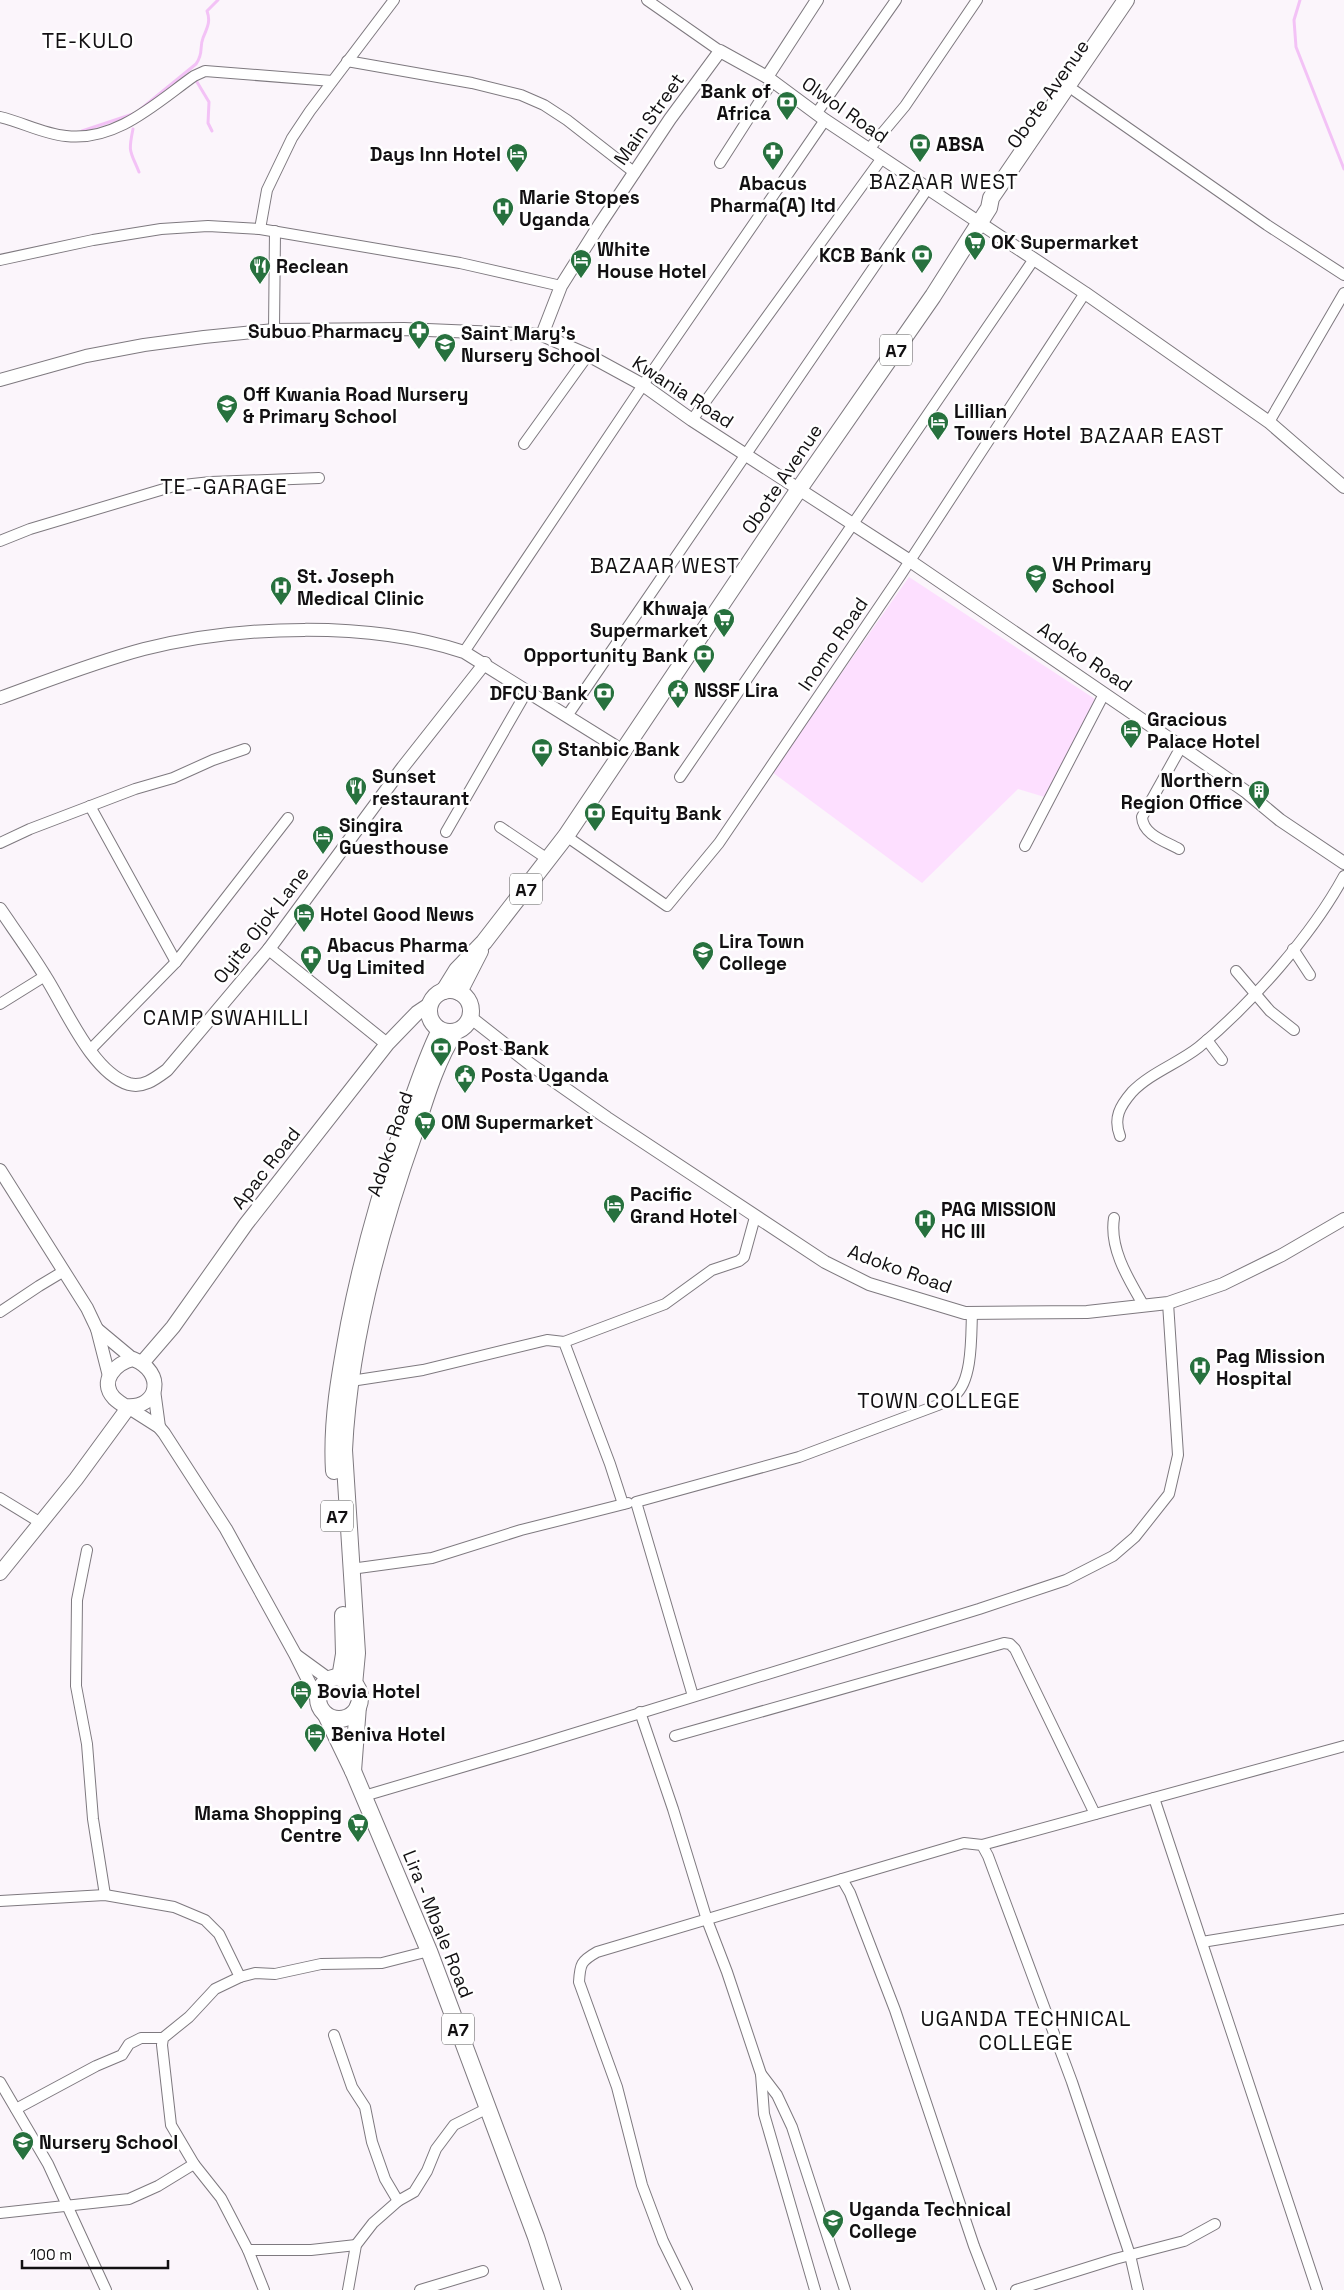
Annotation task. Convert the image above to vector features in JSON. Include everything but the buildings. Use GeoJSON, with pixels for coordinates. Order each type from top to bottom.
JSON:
{"type":"FeatureCollection","features":[{"type":"Feature","properties":{"kind":"main road","name":"Obote Avenue"},"geometry":{"type":"LineString","coordinates":[[452,991],[484,942],[566,836],[799,489],[896,350],[989,208],[991,198],[1126,0]]}},
{"type":"Feature","properties":{"kind":"main road","name":"Obote Avenue"},"geometry":{"type":"LineString","coordinates":[[989,208],[998,204],[1137,0]]}},
{"type":"Feature","properties":{"kind":"main road","name":"A7"},"geometry":{"type":"LineString","coordinates":[[429,1005],[437,994],[452,991]]}},
{"type":"Feature","properties":{"kind":"main road"},"geometry":{"type":"LineString","coordinates":[[452,991],[469,1002],[470,1017]]}},
{"type":"Feature","properties":{"kind":"main road"},"geometry":{"type":"LineString","coordinates":[[429,1005],[430,1020],[447,1031]]}},
{"type":"Feature","properties":{"kind":"main road","name":"Apac Road"},"geometry":{"type":"LineString","coordinates":[[137,1361],[173,1327],[246,1224],[387,1044],[417,1013],[429,1005]]}},
{"type":"Feature","properties":{"kind":"main road","name":"A7"},"geometry":{"type":"LineString","coordinates":[[447,1031],[462,1029],[470,1017]]}},
{"type":"Feature","properties":{"kind":"main road","name":"Adoko Road"},"geometry":{"type":"LineString","coordinates":[[345,1379],[366,1271],[438,1064],[447,1031]]}},
{"type":"Feature","properties":{"kind":"main road"},"geometry":{"type":"LineString","coordinates":[[0,1573],[41,1523],[127,1407],[145,1402],[154,1390],[153,1374],[137,1361],[119,1364],[110,1376],[110,1392],[114,1398],[127,1407]]}},
{"type":"Feature","properties":{"kind":"main road","name":"A7"},"geometry":{"type":"LineString","coordinates":[[341,1681],[350,1654],[351,1569],[344,1450],[346,1416],[345,1379]]}},
{"type":"Feature","properties":{"kind":"main road","name":"A7"},"geometry":{"type":"LineString","coordinates":[[345,1379],[333,1449],[344,1625],[350,1654]]}},
{"type":"Feature","properties":{"kind":"main road","name":"A7"},"geometry":{"type":"LineString","coordinates":[[341,1681],[321,1688],[318,1700],[319,1706],[326,1715],[353,1771]]}},
{"type":"Feature","properties":{"kind":"main road","name":"A7"},"geometry":{"type":"LineString","coordinates":[[341,1681],[359,1695],[353,1771]]}},
{"type":"Feature","properties":{"kind":"main road"},"geometry":{"type":"LineString","coordinates":[[326,1715],[338,1719],[344,1718],[350,1716],[358,1706]]}},
{"type":"Feature","properties":{"kind":"main road","name":"Lira - Mbale Road"},"geometry":{"type":"LineString","coordinates":[[353,1771],[429,1952],[536,2237],[554,2290]]}},
{"type":"Feature","properties":{"kind":"street"},"geometry":{"type":"LineString","coordinates":[[260,229],[268,190],[279,161],[305,118],[394,0]]}},
{"type":"Feature","properties":{"kind":"street"},"geometry":{"type":"LineString","coordinates":[[647,0],[720,51],[769,80]]}},
{"type":"Feature","properties":{"kind":"street"},"geometry":{"type":"LineString","coordinates":[[720,163],[817,0]]}},
{"type":"Feature","properties":{"kind":"street"},"geometry":{"type":"LineString","coordinates":[[464,652],[821,117],[896,0]]}},
{"type":"Feature","properties":{"kind":"street"},"geometry":{"type":"LineString","coordinates":[[869,149],[905,106],[976,0]]}},
{"type":"Feature","properties":{"kind":"street","name":"Main Street"},"geometry":{"type":"LineString","coordinates":[[542,335],[561,286],[670,119],[720,51]]}},
{"type":"Feature","properties":{"kind":"street"},"geometry":{"type":"LineString","coordinates":[[347,62],[472,84],[521,95],[544,105],[567,120],[635,173]]}},
{"type":"Feature","properties":{"kind":"street"},"geometry":{"type":"LineString","coordinates":[[0,117],[48,133],[81,137],[112,130],[130,122],[194,76],[206,71],[332,81]]}},
{"type":"Feature","properties":{"kind":"street","name":"Olwol Road"},"geometry":{"type":"LineString","coordinates":[[769,80],[979,224]]}},
{"type":"Feature","properties":{"kind":"street"},"geometry":{"type":"LineString","coordinates":[[1075,91],[1266,225],[1344,275]]}},
{"type":"Feature","properties":{"kind":"street"},"geometry":{"type":"LineString","coordinates":[[692,420],[882,158]]}},
{"type":"Feature","properties":{"kind":"street"},"geometry":{"type":"LineString","coordinates":[[566,716],[928,188]]}},
{"type":"Feature","properties":{"kind":"street"},"geometry":{"type":"LineString","coordinates":[[979,224],[1085,293],[1269,422],[1344,487]]}},
{"type":"Feature","properties":{"kind":"street"},"geometry":{"type":"LineString","coordinates":[[0,260],[93,240],[161,229],[208,226],[275,231],[485,267],[561,286]]}},
{"type":"Feature","properties":{"kind":"street"},"geometry":{"type":"LineString","coordinates":[[274,330],[275,231]]}},
{"type":"Feature","properties":{"kind":"street"},"geometry":{"type":"LineString","coordinates":[[680,777],[1034,259]]}},
{"type":"Feature","properties":{"kind":"street","name":"Inomo Road"},"geometry":{"type":"LineString","coordinates":[[566,836],[667,906],[719,843],[910,561],[1085,293]]}},
{"type":"Feature","properties":{"kind":"street"},"geometry":{"type":"LineString","coordinates":[[1269,422],[1344,293]]}},
{"type":"Feature","properties":{"kind":"street"},"geometry":{"type":"LineString","coordinates":[[0,380],[86,356],[144,345],[274,330],[404,330],[542,335]]}},
{"type":"Feature","properties":{"kind":"street","name":"Kwania Road"},"geometry":{"type":"LineString","coordinates":[[542,335],[588,355],[642,385],[692,420],[799,489]]}},
{"type":"Feature","properties":{"kind":"street"},"geometry":{"type":"LineString","coordinates":[[524,444],[588,355]]}},
{"type":"Feature","properties":{"kind":"street"},"geometry":{"type":"LineString","coordinates":[[0,541],[30,529],[174,486],[211,482],[319,478]]}},
{"type":"Feature","properties":{"kind":"street","name":"Adoko Road"},"geometry":{"type":"LineString","coordinates":[[799,489],[910,561],[1104,694],[1245,791],[1280,820],[1344,863]]}},
{"type":"Feature","properties":{"kind":"street"},"geometry":{"type":"LineString","coordinates":[[0,698],[142,650],[211,636],[259,632],[316,631],[391,636],[435,643],[464,652],[485,663],[623,751]]}},
{"type":"Feature","properties":{"kind":"street","name":"Oyite Ojok Lane"},"geometry":{"type":"LineString","coordinates":[[0,909],[45,976],[90,1050],[109,1073],[130,1084],[148,1083],[167,1070],[269,949],[403,766],[485,663]]}},
{"type":"Feature","properties":{"kind":"street"},"geometry":{"type":"LineString","coordinates":[[446,832],[528,692]]}},
{"type":"Feature","properties":{"kind":"street"},"geometry":{"type":"LineString","coordinates":[[1025,846],[1104,694]]}},
{"type":"Feature","properties":{"kind":"street"},"geometry":{"type":"LineString","coordinates":[[1180,849],[1146,830],[1142,825],[1142,817],[1181,747]]}},
{"type":"Feature","properties":{"kind":"street"},"geometry":{"type":"LineString","coordinates":[[0,843],[30,829],[135,788],[173,778],[213,760],[245,749]]}},
{"type":"Feature","properties":{"kind":"street"},"geometry":{"type":"LineString","coordinates":[[90,806],[176,962]]}},
{"type":"Feature","properties":{"kind":"street"},"geometry":{"type":"LineString","coordinates":[[90,1050],[176,962],[288,818]]}},
{"type":"Feature","properties":{"kind":"street"},"geometry":{"type":"LineString","coordinates":[[500,827],[549,860]]}},
{"type":"Feature","properties":{"kind":"street"},"geometry":{"type":"LineString","coordinates":[[1120,1136],[1116,1122],[1117,1113],[1134,1090],[1208,1040],[1254,994],[1293,950],[1344,876]]}},
{"type":"Feature","properties":{"kind":"street"},"geometry":{"type":"LineString","coordinates":[[269,949],[387,1044]]}},
{"type":"Feature","properties":{"kind":"street"},"geometry":{"type":"LineString","coordinates":[[1293,950],[1310,976]]}},
{"type":"Feature","properties":{"kind":"street"},"geometry":{"type":"LineString","coordinates":[[1236,971],[1270,1011],[1294,1030]]}},
{"type":"Feature","properties":{"kind":"street"},"geometry":{"type":"LineString","coordinates":[[0,1004],[45,976]]}},
{"type":"Feature","properties":{"kind":"street","name":"Adoko Road"},"geometry":{"type":"LineString","coordinates":[[470,1017],[530,1064],[607,1118],[825,1262],[869,1284],[934,1305],[972,1313],[1087,1312],[1168,1303],[1223,1284],[1282,1255],[1344,1219]]}},
{"type":"Feature","properties":{"kind":"street"},"geometry":{"type":"LineString","coordinates":[[1208,1040],[1222,1060]]}},
{"type":"Feature","properties":{"kind":"street"},"geometry":{"type":"LineString","coordinates":[[0,1170],[98,1329],[110,1376]]}},
{"type":"Feature","properties":{"kind":"street"},"geometry":{"type":"LineString","coordinates":[[345,1379],[423,1370],[547,1340],[564,1342],[666,1304],[712,1270],[744,1257],[748,1248],[749,1233],[755,1217]]}},
{"type":"Feature","properties":{"kind":"street"},"geometry":{"type":"LineString","coordinates":[[1114,1218],[1113,1239],[1132,1285],[1144,1306]]}},
{"type":"Feature","properties":{"kind":"street"},"geometry":{"type":"LineString","coordinates":[[0,1312],[64,1271]]}},
{"type":"Feature","properties":{"kind":"street"},"geometry":{"type":"LineString","coordinates":[[364,1796],[1031,1592],[1066,1580],[1113,1556],[1135,1537],[1169,1494],[1178,1455],[1168,1303]]}},
{"type":"Feature","properties":{"kind":"street"},"geometry":{"type":"LineString","coordinates":[[351,1569],[432,1558],[521,1530],[636,1502],[799,1457],[938,1405],[957,1394],[965,1379],[970,1352],[972,1313]]}},
{"type":"Feature","properties":{"kind":"street"},"geometry":{"type":"LineString","coordinates":[[98,1329],[137,1361]]}},
{"type":"Feature","properties":{"kind":"street"},"geometry":{"type":"LineString","coordinates":[[564,1342],[623,1504]]}},
{"type":"Feature","properties":{"kind":"street"},"geometry":{"type":"LineString","coordinates":[[154,1390],[159,1427]]}},
{"type":"Feature","properties":{"kind":"street"},"geometry":{"type":"LineString","coordinates":[[127,1407],[159,1427],[226,1529],[295,1654],[318,1700]]}},
{"type":"Feature","properties":{"kind":"street"},"geometry":{"type":"LineString","coordinates":[[0,1498],[41,1523]]}},
{"type":"Feature","properties":{"kind":"street"},"geometry":{"type":"LineString","coordinates":[[636,1502],[694,1696]]}},
{"type":"Feature","properties":{"kind":"street"},"geometry":{"type":"LineString","coordinates":[[87,1550],[77,1600],[76,1686],[83,1719],[92,1819],[105,1895]]}},
{"type":"Feature","properties":{"kind":"street"},"geometry":{"type":"LineString","coordinates":[[675,1736],[1004,1643],[1010,1644],[1015,1648],[1095,1814]]}},
{"type":"Feature","properties":{"kind":"street"},"geometry":{"type":"LineString","coordinates":[[295,1654],[341,1681]]}},
{"type":"Feature","properties":{"kind":"street"},"geometry":{"type":"LineString","coordinates":[[640,1712],[761,2074],[764,2114],[815,2290]]}},
{"type":"Feature","properties":{"kind":"street"},"geometry":{"type":"LineString","coordinates":[[687,2290],[676,2271],[663,2241],[642,2184],[617,2087],[579,1982],[580,1966],[586,1958],[597,1952],[964,1843],[982,1845],[1344,1746]]}},
{"type":"Feature","properties":{"kind":"street"},"geometry":{"type":"LineString","coordinates":[[1154,1798],[1317,2290]]}},
{"type":"Feature","properties":{"kind":"street"},"geometry":{"type":"LineString","coordinates":[[982,1845],[988,1856],[1044,2002],[1130,2255],[1138,2290]]}},
{"type":"Feature","properties":{"kind":"street"},"geometry":{"type":"LineString","coordinates":[[842,1880],[850,1893],[895,2010],[974,2246],[992,2290]]}},
{"type":"Feature","properties":{"kind":"street"},"geometry":{"type":"LineString","coordinates":[[0,1901],[105,1895],[174,1907],[205,1920],[220,1934],[240,1976]]}},
{"type":"Feature","properties":{"kind":"street"},"geometry":{"type":"LineString","coordinates":[[1202,1942],[1344,1919]]}},
{"type":"Feature","properties":{"kind":"street"},"geometry":{"type":"LineString","coordinates":[[16,2110],[96,2066],[122,2055],[129,2044],[141,2038],[163,2038],[189,2017],[215,1989],[240,1976],[255,1973],[275,1974],[322,1964],[382,1963],[429,1952]]}},
{"type":"Feature","properties":{"kind":"street"},"geometry":{"type":"LineString","coordinates":[[334,2035],[352,2087],[365,2107],[372,2142],[386,2179],[398,2201]]}},
{"type":"Feature","properties":{"kind":"street"},"geometry":{"type":"LineString","coordinates":[[163,2038],[162,2045],[169,2117],[174,2133],[194,2164],[221,2198],[248,2250],[264,2290]]}},
{"type":"Feature","properties":{"kind":"street"},"geometry":{"type":"LineString","coordinates":[[761,2074],[777,2095],[792,2127],[845,2290]]}},
{"type":"Feature","properties":{"kind":"street"},"geometry":{"type":"LineString","coordinates":[[0,2082],[48,2164],[106,2290]]}},
{"type":"Feature","properties":{"kind":"street"},"geometry":{"type":"LineString","coordinates":[[348,2290],[356,2245],[373,2222],[398,2201],[414,2192],[427,2171],[436,2149],[454,2125],[488,2108]]}},
{"type":"Feature","properties":{"kind":"street"},"geometry":{"type":"LineString","coordinates":[[0,2213],[129,2199],[158,2186],[194,2164]]}},
{"type":"Feature","properties":{"kind":"street"},"geometry":{"type":"LineString","coordinates":[[1016,2290],[1130,2255],[1184,2241],[1215,2224]]}},
{"type":"Feature","properties":{"kind":"street"},"geometry":{"type":"LineString","coordinates":[[248,2250],[311,2250],[356,2245]]}},
{"type":"Feature","properties":{"kind":"street"},"geometry":{"type":"LineString","coordinates":[[420,2290],[483,2271]]}},
{"type":"Feature","properties":{"kind":"shaded area"},"geometry":{"type":"Polygon","coordinates":[[[909,577],[1098,701],[1048,798],[1018,789],[922,883],[772,772],[909,577]]]}},
{"type":"Feature","properties":{"kind":"waterway"},"geometry":{"type":"LineString","coordinates":[[82,131],[136,113],[196,64],[200,57],[202,42],[208,25],[207,11],[218,0]]}},
{"type":"Feature","properties":{"kind":"waterway"},"geometry":{"type":"LineString","coordinates":[[1300,0],[1294,20],[1296,47],[1344,169]]}},
{"type":"Feature","properties":{"kind":"waterway"},"geometry":{"type":"LineString","coordinates":[[197,82],[209,102],[208,123],[212,131]]}},
{"type":"Feature","properties":{"kind":"waterway"},"geometry":{"type":"LineString","coordinates":[[133,129],[131,151],[139,172]]}},
{"type":"Feature","properties":{"kind":"place","name":"Bank of Africa"},"geometry":{"type":"Point","coordinates":[787,121]}},
{"type":"Feature","properties":{"kind":"place","name":"ABSA"},"geometry":{"type":"Point","coordinates":[920,163]}},
{"type":"Feature","properties":{"kind":"place","name":"Abacus Pharma(A) ltd"},"geometry":{"type":"Point","coordinates":[773,171]}},
{"type":"Feature","properties":{"kind":"place","name":"Days Inn Hotel"},"geometry":{"type":"Point","coordinates":[517,173]}},
{"type":"Feature","properties":{"kind":"place","name":"Marie Stopes Uganda"},"geometry":{"type":"Point","coordinates":[503,227]}},
{"type":"Feature","properties":{"kind":"place","name":"OK Supermarket"},"geometry":{"type":"Point","coordinates":[975,261]}},
{"type":"Feature","properties":{"kind":"place","name":"KCB Bank"},"geometry":{"type":"Point","coordinates":[922,274]}},
{"type":"Feature","properties":{"kind":"place","name":"White House Hotel"},"geometry":{"type":"Point","coordinates":[581,279]}},
{"type":"Feature","properties":{"kind":"place","name":"Reclean"},"geometry":{"type":"Point","coordinates":[260,285]}},
{"type":"Feature","properties":{"kind":"place","name":"Subuo Pharmacy"},"geometry":{"type":"Point","coordinates":[419,350]}},
{"type":"Feature","properties":{"kind":"place","name":"Saint Mary's Nursery School"},"geometry":{"type":"Point","coordinates":[445,363]}},
{"type":"Feature","properties":{"kind":"place","name":"Off Kwania Road Nursery & Primary School"},"geometry":{"type":"Point","coordinates":[227,424]}},
{"type":"Feature","properties":{"kind":"place","name":"Lillian Towers Hotel"},"geometry":{"type":"Point","coordinates":[938,441]}},
{"type":"Feature","properties":{"kind":"place","name":"VH Primary School"},"geometry":{"type":"Point","coordinates":[1036,594]}},
{"type":"Feature","properties":{"kind":"place","name":"St. Joseph Medical Clinic"},"geometry":{"type":"Point","coordinates":[281,606]}},
{"type":"Feature","properties":{"kind":"place","name":"Khwaja Supermarket"},"geometry":{"type":"Point","coordinates":[724,638]}},
{"type":"Feature","properties":{"kind":"place","name":"Opportunity Bank"},"geometry":{"type":"Point","coordinates":[704,674]}},
{"type":"Feature","properties":{"kind":"place","name":"NSSF Lira"},"geometry":{"type":"Point","coordinates":[678,709]}},
{"type":"Feature","properties":{"kind":"place","name":"DFCU Bank"},"geometry":{"type":"Point","coordinates":[604,712]}},
{"type":"Feature","properties":{"kind":"place","name":"Gracious Palace Hotel"},"geometry":{"type":"Point","coordinates":[1131,749]}},
{"type":"Feature","properties":{"kind":"place","name":"Stanbic Bank"},"geometry":{"type":"Point","coordinates":[542,768]}},
{"type":"Feature","properties":{"kind":"place","name":"Sunset restaurant"},"geometry":{"type":"Point","coordinates":[356,806]}},
{"type":"Feature","properties":{"kind":"place","name":"Northern Region Office"},"geometry":{"type":"Point","coordinates":[1259,810]}},
{"type":"Feature","properties":{"kind":"place","name":"Equity Bank"},"geometry":{"type":"Point","coordinates":[595,832]}},
{"type":"Feature","properties":{"kind":"place","name":"Singira Guesthouse"},"geometry":{"type":"Point","coordinates":[323,855]}},
{"type":"Feature","properties":{"kind":"place","name":"Hotel Good News"},"geometry":{"type":"Point","coordinates":[304,933]}},
{"type":"Feature","properties":{"kind":"place","name":"Lira Town College"},"geometry":{"type":"Point","coordinates":[703,971]}},
{"type":"Feature","properties":{"kind":"place","name":"Abacus Pharma Ug Limited"},"geometry":{"type":"Point","coordinates":[311,975]}},
{"type":"Feature","properties":{"kind":"place","name":"Post Bank"},"geometry":{"type":"Point","coordinates":[441,1067]}},
{"type":"Feature","properties":{"kind":"place","name":"Posta Uganda"},"geometry":{"type":"Point","coordinates":[465,1094]}},
{"type":"Feature","properties":{"kind":"place","name":"OM Supermarket"},"geometry":{"type":"Point","coordinates":[425,1141]}},
{"type":"Feature","properties":{"kind":"place","name":"Pacific Grand Hotel"},"geometry":{"type":"Point","coordinates":[614,1224]}},
{"type":"Feature","properties":{"kind":"place","name":"PAG MISSION HC III"},"geometry":{"type":"Point","coordinates":[925,1239]}},
{"type":"Feature","properties":{"kind":"place","name":"Pag Mission Hospital"},"geometry":{"type":"Point","coordinates":[1200,1386]}},
{"type":"Feature","properties":{"kind":"place","name":"Bovia Hotel"},"geometry":{"type":"Point","coordinates":[301,1710]}},
{"type":"Feature","properties":{"kind":"place","name":"Beniva Hotel"},"geometry":{"type":"Point","coordinates":[315,1753]}},
{"type":"Feature","properties":{"kind":"place","name":"Mama Shopping Centre"},"geometry":{"type":"Point","coordinates":[358,1843]}},
{"type":"Feature","properties":{"kind":"place","name":"Nursery School"},"geometry":{"type":"Point","coordinates":[23,2161]}},
{"type":"Feature","properties":{"kind":"place","name":"Uganda Technical College"},"geometry":{"type":"Point","coordinates":[833,2239]}},
{"type":"Feature","properties":{"kind":"district","name":"TE-KULO"},"geometry":{"type":"Point","coordinates":[88,40]}},
{"type":"Feature","properties":{"kind":"district","name":"BAZAAR WEST"},"geometry":{"type":"Point","coordinates":[944,181]}},
{"type":"Feature","properties":{"kind":"district","name":"BAZAAR EAST"},"geometry":{"type":"Point","coordinates":[1152,435]}},
{"type":"Feature","properties":{"kind":"district","name":"TE -GARAGE"},"geometry":{"type":"Point","coordinates":[224,486]}},
{"type":"Feature","properties":{"kind":"district","name":"BAZAAR WEST"},"geometry":{"type":"Point","coordinates":[665,565]}},
{"type":"Feature","properties":{"kind":"district","name":"CAMP SWAHILLI"},"geometry":{"type":"Point","coordinates":[226,1017]}},
{"type":"Feature","properties":{"kind":"district","name":"TOWN COLLEGE"},"geometry":{"type":"Point","coordinates":[939,1400]}},
{"type":"Feature","properties":{"kind":"district","name":"UGANDA TECHNICAL COLLEGE"},"geometry":{"type":"Point","coordinates":[1026,2030]}}]}
